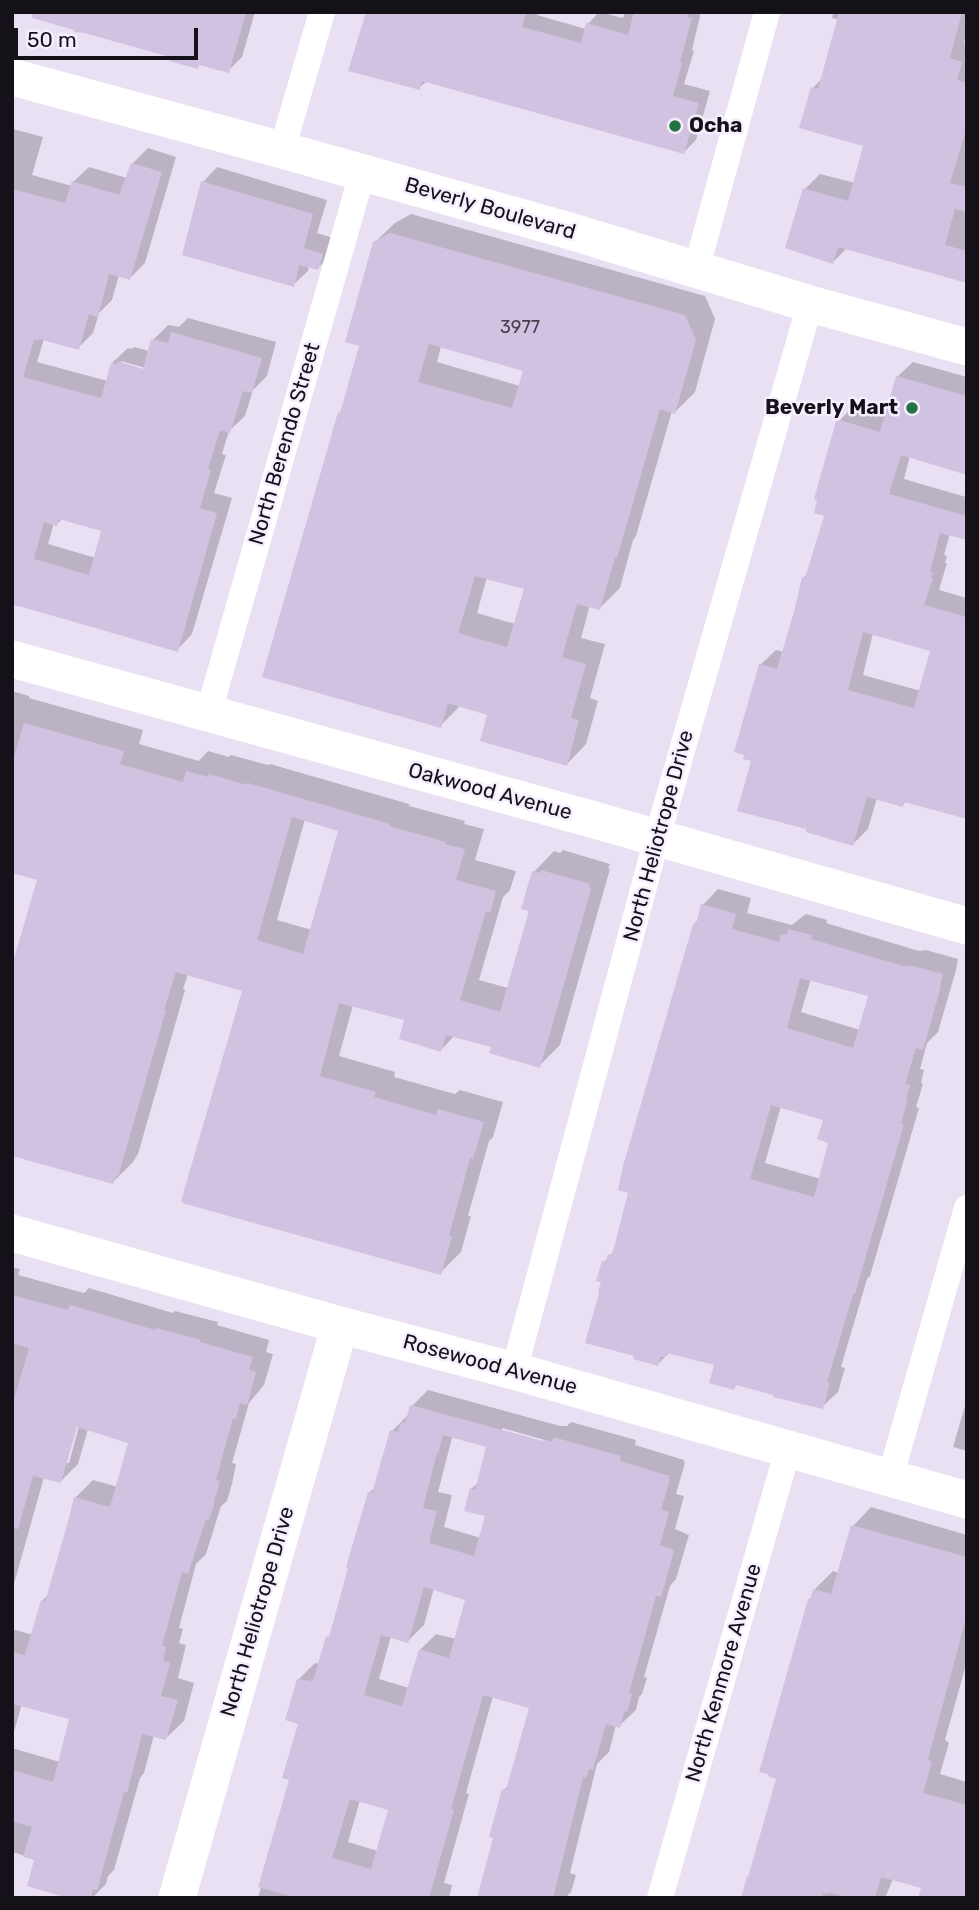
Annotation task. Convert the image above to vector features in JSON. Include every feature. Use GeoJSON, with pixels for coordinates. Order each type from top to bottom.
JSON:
{"type":"FeatureCollection","features":[{"type":"Feature","properties":{"kind":"street"},"geometry":{"type":"LineString","coordinates":[[282,150],[322,12]]}},
{"type":"Feature","properties":{"kind":"street"},"geometry":{"type":"LineString","coordinates":[[696,270],[767,12]]}},
{"type":"Feature","properties":{"kind":"street","name":"Beverly Boulevard"},"geometry":{"type":"LineString","coordinates":[[12,78],[282,150],[967,347]]}},
{"type":"Feature","properties":{"kind":"street","name":"North Berendo Street"},"geometry":{"type":"LineString","coordinates":[[208,715],[362,174]]}},
{"type":"Feature","properties":{"kind":"street","name":"North Heliotrope Drive"},"geometry":{"type":"LineString","coordinates":[[514,1371],[657,838],[810,304]]}},
{"type":"Feature","properties":{"kind":"street","name":"Oakwood Avenue"},"geometry":{"type":"LineString","coordinates":[[12,659],[967,926]]}},
{"type":"Feature","properties":{"kind":"street"},"geometry":{"type":"LineString","coordinates":[[890,1478],[966,1211]]}},
{"type":"Feature","properties":{"kind":"street","name":"Rosewood Avenue"},"geometry":{"type":"LineString","coordinates":[[12,1233],[514,1371],[967,1500]]}},
{"type":"Feature","properties":{"kind":"street","name":"North Heliotrope Drive"},"geometry":{"type":"LineString","coordinates":[[177,1898],[340,1325]]}},
{"type":"Feature","properties":{"kind":"street","name":"North Kenmore Avenue"},"geometry":{"type":"LineString","coordinates":[[660,1898],[788,1449]]}},
{"type":"Feature","properties":{"kind":"building"},"geometry":{"type":"Polygon","coordinates":[[[33,12],[246,12],[229,73],[199,65],[198,69],[169,61],[170,57],[74,32],[32,18],[33,12]]]}},
{"type":"Feature","properties":{"kind":"building"},"geometry":{"type":"Polygon","coordinates":[[[366,12],[526,12],[522,27],[581,43],[586,23],[628,35],[634,12],[688,12],[687,17],[692,18],[673,96],[699,103],[684,154],[422,81],[420,90],[348,71],[366,12]]]}},
{"type":"Feature","properties":{"kind":"building"},"geometry":{"type":"Polygon","coordinates":[[[839,12],[962,12],[950,58],[962,62],[957,80],[967,83],[967,127],[950,183],[967,187],[967,212],[955,209],[945,245],[967,251],[967,283],[838,247],[833,264],[785,248],[803,188],[848,201],[863,146],[799,128],[811,87],[818,89],[839,12]]]}},
{"type":"Feature","properties":{"kind":"building"},"geometry":{"type":"Polygon","coordinates":[[[131,163],[162,172],[130,280],[109,274],[98,317],[89,314],[79,350],[34,340],[23,377],[101,398],[111,363],[117,364],[117,361],[143,369],[151,339],[168,343],[171,332],[262,358],[252,393],[243,391],[230,433],[220,430],[208,469],[211,470],[200,508],[217,513],[178,652],[12,604],[12,189],[65,203],[72,181],[119,195],[131,163]],[[59,519],[57,526],[44,522],[34,559],[89,575],[101,531],[59,519]]]}},
{"type":"Feature","properties":{"kind":"building"},"geometry":{"type":"Polygon","coordinates":[[[201,181],[313,214],[304,248],[323,254],[318,270],[299,265],[294,287],[182,255],[201,181]]]}},
{"type":"Feature","properties":{"kind":"building"},"geometry":{"type":"Polygon","coordinates":[[[390,233],[685,315],[696,340],[675,414],[660,409],[600,610],[577,604],[562,657],[586,664],[571,718],[579,720],[567,766],[480,741],[487,715],[448,703],[441,728],[262,677],[359,346],[345,342],[373,242],[390,233]],[[429,344],[418,382],[512,408],[523,371],[429,344]],[[475,576],[458,633],[507,647],[524,589],[475,576]]]}},
{"type":"Feature","properties":{"kind":"building"},"geometry":{"type":"Polygon","coordinates":[[[896,376],[967,396],[967,475],[901,455],[889,494],[967,516],[967,540],[940,533],[930,571],[933,572],[933,578],[924,605],[967,617],[967,819],[904,802],[903,807],[867,797],[853,846],[806,832],[806,829],[737,811],[751,761],[734,752],[759,664],[777,669],[802,577],[805,578],[824,516],[814,513],[817,500],[814,499],[836,421],[880,432],[896,376]],[[863,632],[848,690],[914,708],[930,651],[863,632]]]}},
{"type":"Feature","properties":{"kind":"building"},"geometry":{"type":"Polygon","coordinates":[[[24,723],[124,751],[120,764],[183,782],[186,771],[208,777],[209,774],[247,785],[248,783],[465,849],[456,880],[496,891],[490,913],[486,911],[460,1000],[500,1012],[529,911],[521,909],[532,871],[540,873],[541,870],[590,884],[591,889],[540,1068],[489,1053],[491,1047],[446,1035],[441,1052],[399,1039],[404,1020],[339,1003],[320,1076],[376,1092],[374,1097],[436,1115],[438,1109],[484,1122],[473,1159],[470,1158],[441,1275],[182,1203],[242,991],[176,972],[118,1177],[116,1176],[113,1184],[12,1156],[12,965],[37,880],[12,873],[12,764],[24,723]],[[292,817],[257,940],[303,954],[338,831],[292,817]]]}},
{"type":"Feature","properties":{"kind":"building"},"geometry":{"type":"Polygon","coordinates":[[[701,904],[736,914],[732,929],[779,942],[781,934],[787,935],[788,929],[812,935],[811,939],[903,966],[909,965],[943,974],[923,1050],[916,1048],[905,1084],[910,1085],[901,1123],[904,1124],[827,1382],[830,1383],[823,1409],[736,1385],[734,1390],[709,1383],[714,1365],[667,1353],[665,1358],[661,1356],[658,1366],[633,1359],[634,1356],[585,1343],[601,1282],[596,1281],[602,1261],[606,1262],[608,1254],[612,1255],[628,1193],[618,1190],[623,1166],[693,924],[696,924],[701,904]],[[800,978],[787,1028],[853,1048],[868,996],[800,978]],[[771,1105],[750,1179],[814,1197],[828,1143],[817,1139],[823,1120],[771,1105]]]}},
{"type":"Feature","properties":{"kind":"building"},"geometry":{"type":"Polygon","coordinates":[[[12,1295],[68,1310],[70,1305],[155,1330],[156,1328],[201,1340],[200,1342],[253,1357],[249,1370],[256,1372],[247,1405],[240,1403],[236,1419],[233,1418],[216,1480],[220,1481],[215,1501],[209,1520],[206,1519],[188,1574],[182,1572],[162,1646],[166,1647],[163,1661],[170,1663],[161,1696],[178,1700],[166,1740],[142,1734],[97,1890],[93,1889],[91,1898],[67,1898],[27,1886],[34,1860],[23,1857],[32,1827],[12,1821],[12,1770],[53,1782],[69,1719],[12,1704],[12,1652],[25,1655],[41,1600],[45,1602],[74,1497],[110,1507],[128,1443],[77,1427],[61,1483],[33,1476],[18,1529],[12,1528],[12,1406],[29,1348],[12,1343],[12,1295]]]}},
{"type":"Feature","properties":{"kind":"building"},"geometry":{"type":"Polygon","coordinates":[[[410,1405],[543,1441],[552,1442],[553,1437],[621,1456],[620,1461],[669,1476],[670,1479],[661,1510],[669,1512],[660,1545],[674,1551],[661,1597],[656,1596],[629,1693],[632,1694],[627,1712],[624,1711],[620,1728],[606,1724],[593,1770],[589,1769],[586,1778],[583,1777],[553,1898],[477,1898],[493,1838],[489,1837],[502,1789],[506,1790],[529,1708],[483,1695],[429,1898],[296,1898],[258,1887],[289,1780],[282,1778],[298,1724],[285,1720],[297,1679],[313,1681],[326,1636],[329,1637],[368,1492],[372,1493],[390,1430],[398,1432],[401,1422],[405,1423],[410,1405]],[[443,1435],[423,1508],[437,1511],[429,1543],[474,1556],[485,1516],[464,1511],[470,1488],[475,1490],[486,1447],[443,1435]],[[424,1587],[408,1643],[381,1635],[364,1695],[402,1706],[419,1649],[449,1658],[465,1600],[424,1587]],[[350,1799],[332,1858],[371,1869],[388,1810],[350,1799]]]}},
{"type":"Feature","properties":{"kind":"building"},"geometry":{"type":"Polygon","coordinates":[[[851,1525],[967,1557],[967,1615],[928,1759],[932,1762],[923,1793],[967,1805],[967,1898],[918,1898],[921,1888],[881,1877],[875,1898],[848,1898],[829,1892],[823,1893],[822,1898],[741,1898],[776,1779],[759,1772],[808,1599],[813,1589],[831,1594],[851,1525]]]}},
{"type":"Feature","properties":{"kind":"place","name":"Ocha"},"geometry":{"type":"Point","coordinates":[675,126]}},
{"type":"Feature","properties":{"kind":"place","name":"Beverly Mart"},"geometry":{"type":"Point","coordinates":[912,408]}}]}
